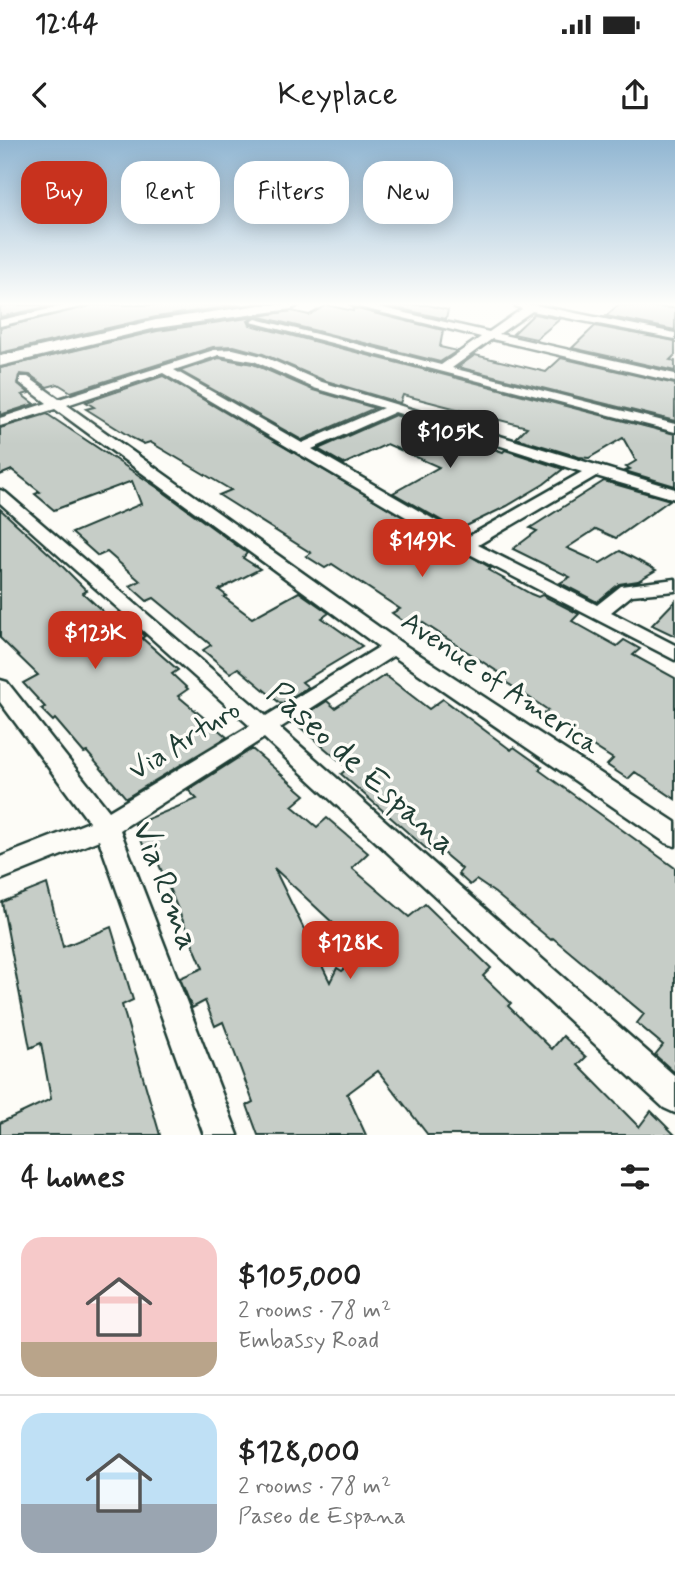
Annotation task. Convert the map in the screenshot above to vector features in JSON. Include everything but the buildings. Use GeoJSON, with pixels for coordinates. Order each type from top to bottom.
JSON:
{"type":"FeatureCollection","features":[{"type":"Feature","properties":{"kind":"street"},"geometry":{"type":"LineString","coordinates":[[0,361],[40,351]]}},
{"type":"Feature","properties":{"kind":"street"},"geometry":{"type":"LineString","coordinates":[[0,422],[166,370],[208,351]]}},
{"type":"Feature","properties":{"kind":"street"},"geometry":{"type":"LineString","coordinates":[[229,351],[268,360],[309,382],[362,396],[594,471],[675,494]]}},
{"type":"Feature","properties":{"kind":"street"},"geometry":{"type":"LineString","coordinates":[[372,351],[675,428]]}},
{"type":"Feature","properties":{"kind":"street"},"geometry":{"type":"LineString","coordinates":[[442,370],[468,351]]}},
{"type":"Feature","properties":{"kind":"street"},"geometry":{"type":"LineString","coordinates":[[558,351],[675,378]]}},
{"type":"Feature","properties":{"kind":"street"},"geometry":{"type":"LineString","coordinates":[[166,370],[466,545],[675,653]]}},
{"type":"Feature","properties":{"kind":"street","name":"Avenue of America"},"geometry":{"type":"LineString","coordinates":[[24,380],[393,647],[675,835]]}},
{"type":"Feature","properties":{"kind":"street"},"geometry":{"type":"LineString","coordinates":[[303,448],[393,408]]}},
{"type":"Feature","properties":{"kind":"street"},"geometry":{"type":"LineString","coordinates":[[466,545],[594,471]]}},
{"type":"Feature","properties":{"kind":"street","name":"Paseo de Espana"},"geometry":{"type":"LineString","coordinates":[[0,495],[264,726],[675,1097]]}},
{"type":"Feature","properties":{"kind":"street"},"geometry":{"type":"LineString","coordinates":[[599,613],[627,590],[675,584]]}},
{"type":"Feature","properties":{"kind":"street","name":"Via Arturo"},"geometry":{"type":"LineString","coordinates":[[0,869],[106,826],[393,647]]}},
{"type":"Feature","properties":{"kind":"street","name":"Via Roma"},"geometry":{"type":"LineString","coordinates":[[2,694],[106,826],[221,1135]]}}]}
